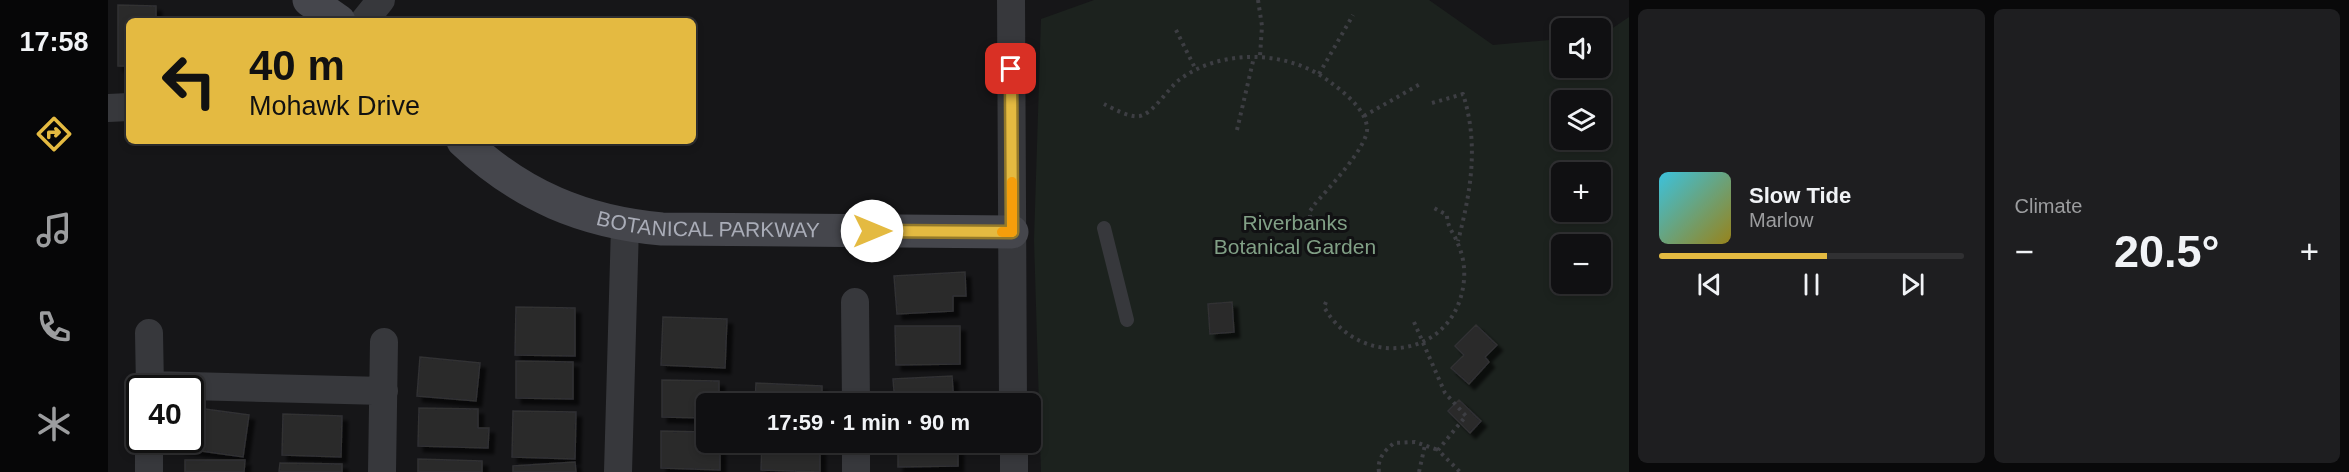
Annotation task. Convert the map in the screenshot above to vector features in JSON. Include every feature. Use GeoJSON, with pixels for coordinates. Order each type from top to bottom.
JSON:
{"type":"FeatureCollection","features":[{"type":"Feature","properties":{"kind":"street"},"geometry":{"type":"LineString","coordinates":[[309,0],[335,18]]}},
{"type":"Feature","properties":{"kind":"street"},"geometry":{"type":"LineString","coordinates":[[366,18],[381,0]]}},
{"type":"Feature","properties":{"kind":"street"},"geometry":{"type":"LineString","coordinates":[[1011,0],[1013,393]]}},
{"type":"Feature","properties":{"kind":"street"},"geometry":{"type":"LineString","coordinates":[[108,108],[126,107]]}},
{"type":"Feature","properties":{"kind":"street","name":"BOTANICAL PARKWAY"},"geometry":{"type":"LineString","coordinates":[[466,144],[491,165],[548,201],[575,212],[625,226],[662,229],[1012,232]]}},
{"type":"Feature","properties":{"kind":"street"},"geometry":{"type":"LineString","coordinates":[[618,472],[625,226]]}},
{"type":"Feature","properties":{"kind":"street"},"geometry":{"type":"LineString","coordinates":[[855,302],[856,393]]}},
{"type":"Feature","properties":{"kind":"street"},"geometry":{"type":"LineString","coordinates":[[149,333],[150,375]]}},
{"type":"Feature","properties":{"kind":"street"},"geometry":{"type":"LineString","coordinates":[[382,472],[384,342]]}},
{"type":"Feature","properties":{"kind":"street"},"geometry":{"type":"LineString","coordinates":[[204,388],[384,391]]}},
{"type":"Feature","properties":{"kind":"street"},"geometry":{"type":"LineString","coordinates":[[149,453],[149,472]]}},
{"type":"Feature","properties":{"kind":"street"},"geometry":{"type":"LineString","coordinates":[[856,453],[856,472]]}},
{"type":"Feature","properties":{"kind":"street"},"geometry":{"type":"LineString","coordinates":[[1014,453],[1014,472]]}},
{"type":"Feature","properties":{"kind":"lane"},"geometry":{"type":"LineString","coordinates":[[1104,228],[1127,320]]}},
{"type":"Feature","properties":{"kind":"path"},"geometry":{"type":"LineString","coordinates":[[1258,0],[1262,26],[1260,56]]}},
{"type":"Feature","properties":{"kind":"path"},"geometry":{"type":"LineString","coordinates":[[1319,74],[1353,15]]}},
{"type":"Feature","properties":{"kind":"path"},"geometry":{"type":"LineString","coordinates":[[1176,30],[1196,70]]}},
{"type":"Feature","properties":{"kind":"path"},"geometry":{"type":"LineString","coordinates":[[1104,104],[1137,117],[1145,115],[1173,85],[1196,70],[1234,58],[1260,56],[1290,62],[1319,74],[1349,99],[1364,116],[1368,129],[1365,142],[1310,211],[1310,232]]}},
{"type":"Feature","properties":{"kind":"path"},"geometry":{"type":"LineString","coordinates":[[1238,130],[1254,57]]}},
{"type":"Feature","properties":{"kind":"path"},"geometry":{"type":"LineString","coordinates":[[1364,116],[1422,83]]}},
{"type":"Feature","properties":{"kind":"path"},"geometry":{"type":"LineString","coordinates":[[1432,103],[1463,94],[1470,117],[1473,146],[1472,177],[1457,242]]}},
{"type":"Feature","properties":{"kind":"path"},"geometry":{"type":"LineString","coordinates":[[1326,302],[1324,307],[1338,327],[1360,341],[1385,348],[1400,348],[1422,342],[1445,326],[1460,299],[1464,280],[1464,264],[1457,242],[1449,228],[1447,215],[1432,207]]}},
{"type":"Feature","properties":{"kind":"path"},"geometry":{"type":"LineString","coordinates":[[1414,322],[1445,393],[1466,416],[1438,450]]}},
{"type":"Feature","properties":{"kind":"path"},"geometry":{"type":"LineString","coordinates":[[1379,472],[1379,460],[1394,443],[1404,441],[1438,450],[1460,472]]}},
{"type":"Feature","properties":{"kind":"path"},"geometry":{"type":"LineString","coordinates":[[1420,472],[1425,445]]}},
{"type":"Feature","properties":{"kind":"path"},"geometry":{"type":"LineString","coordinates":[[1448,472],[1454,466]]}},
{"type":"Feature","properties":{"kind":"green space","name":"Riverbanks Botanical Garden"},"geometry":{"type":"Polygon","coordinates":[[[1094,0],[1429,0],[1493,45],[1551,40],[1551,78],[1611,78],[1611,29],[1629,17],[1629,472],[1041,472],[1041,393],[1039,393],[1034,240],[1041,19],[1094,0]]]}},
{"type":"Feature","properties":{"kind":"building"},"geometry":{"type":"Polygon","coordinates":[[[118,5],[156,6],[156,18],[126,18],[126,66],[118,66],[118,5]]]}},
{"type":"Feature","properties":{"kind":"building"},"geometry":{"type":"Polygon","coordinates":[[[965,272],[966,296],[953,296],[953,311],[897,314],[894,276],[965,272]]]}},
{"type":"Feature","properties":{"kind":"building"},"geometry":{"type":"Polygon","coordinates":[[[1232,302],[1234,332],[1210,334],[1208,304],[1232,302]]]}},
{"type":"Feature","properties":{"kind":"building"},"geometry":{"type":"Polygon","coordinates":[[[516,307],[575,308],[575,356],[515,355],[516,307]]]}},
{"type":"Feature","properties":{"kind":"building"},"geometry":{"type":"Polygon","coordinates":[[[663,317],[727,319],[725,368],[661,365],[663,317]]]}},
{"type":"Feature","properties":{"kind":"building"},"geometry":{"type":"Polygon","coordinates":[[[1476,325],[1497,345],[1485,357],[1489,362],[1469,384],[1451,368],[1464,355],[1455,346],[1476,325]]]}},
{"type":"Feature","properties":{"kind":"building"},"geometry":{"type":"Polygon","coordinates":[[[895,326],[960,326],[960,364],[896,365],[895,326]]]}},
{"type":"Feature","properties":{"kind":"building"},"geometry":{"type":"Polygon","coordinates":[[[420,357],[480,363],[476,401],[417,396],[420,357]]]}},
{"type":"Feature","properties":{"kind":"building"},"geometry":{"type":"Polygon","coordinates":[[[516,361],[573,362],[573,399],[516,398],[516,361]]]}},
{"type":"Feature","properties":{"kind":"building"},"geometry":{"type":"Polygon","coordinates":[[[952,376],[953,393],[894,393],[893,379],[952,376]]]}},
{"type":"Feature","properties":{"kind":"building"},"geometry":{"type":"Polygon","coordinates":[[[662,380],[719,381],[719,393],[696,393],[696,418],[662,417],[662,380]]]}},
{"type":"Feature","properties":{"kind":"building"},"geometry":{"type":"Polygon","coordinates":[[[756,383],[822,386],[822,393],[756,393],[756,383]]]}},
{"type":"Feature","properties":{"kind":"building"},"geometry":{"type":"Polygon","coordinates":[[[1459,400],[1481,421],[1470,433],[1448,411],[1459,400]]]}},
{"type":"Feature","properties":{"kind":"building"},"geometry":{"type":"Polygon","coordinates":[[[419,408],[478,409],[478,428],[489,428],[488,448],[418,446],[419,408]]]}},
{"type":"Feature","properties":{"kind":"building"},"geometry":{"type":"Polygon","coordinates":[[[204,409],[249,415],[243,457],[204,451],[204,409]]]}},
{"type":"Feature","properties":{"kind":"building"},"geometry":{"type":"Polygon","coordinates":[[[513,411],[576,412],[575,459],[512,457],[513,411]]]}},
{"type":"Feature","properties":{"kind":"building"},"geometry":{"type":"Polygon","coordinates":[[[283,414],[342,416],[341,457],[282,455],[283,414]]]}},
{"type":"Feature","properties":{"kind":"building"},"geometry":{"type":"Polygon","coordinates":[[[661,431],[696,432],[696,453],[720,453],[720,470],[661,468],[661,431]]]}},
{"type":"Feature","properties":{"kind":"building"},"geometry":{"type":"Polygon","coordinates":[[[762,453],[820,453],[820,472],[761,470],[762,453]]]}},
{"type":"Feature","properties":{"kind":"building"},"geometry":{"type":"Polygon","coordinates":[[[898,453],[958,453],[958,466],[898,467],[898,453]]]}},
{"type":"Feature","properties":{"kind":"building"},"geometry":{"type":"Polygon","coordinates":[[[418,459],[482,461],[482,472],[418,472],[418,459]]]}},
{"type":"Feature","properties":{"kind":"building"},"geometry":{"type":"Polygon","coordinates":[[[185,460],[245,460],[244,472],[185,472],[185,460]]]}},
{"type":"Feature","properties":{"kind":"building"},"geometry":{"type":"Polygon","coordinates":[[[575,462],[576,472],[513,472],[513,466],[575,462]]]}},
{"type":"Feature","properties":{"kind":"building"},"geometry":{"type":"Polygon","coordinates":[[[280,463],[342,464],[342,472],[279,472],[280,463]]]}},
{"type":"Feature","properties":{"kind":"slow traffic"},"geometry":{"type":"LineString","coordinates":[[1002,232],[1012,232],[1012,182]]}},
{"type":"Feature","properties":{"kind":"route"},"geometry":{"type":"LineString","coordinates":[[872,231],[1012,232],[1011,69]]}}]}
